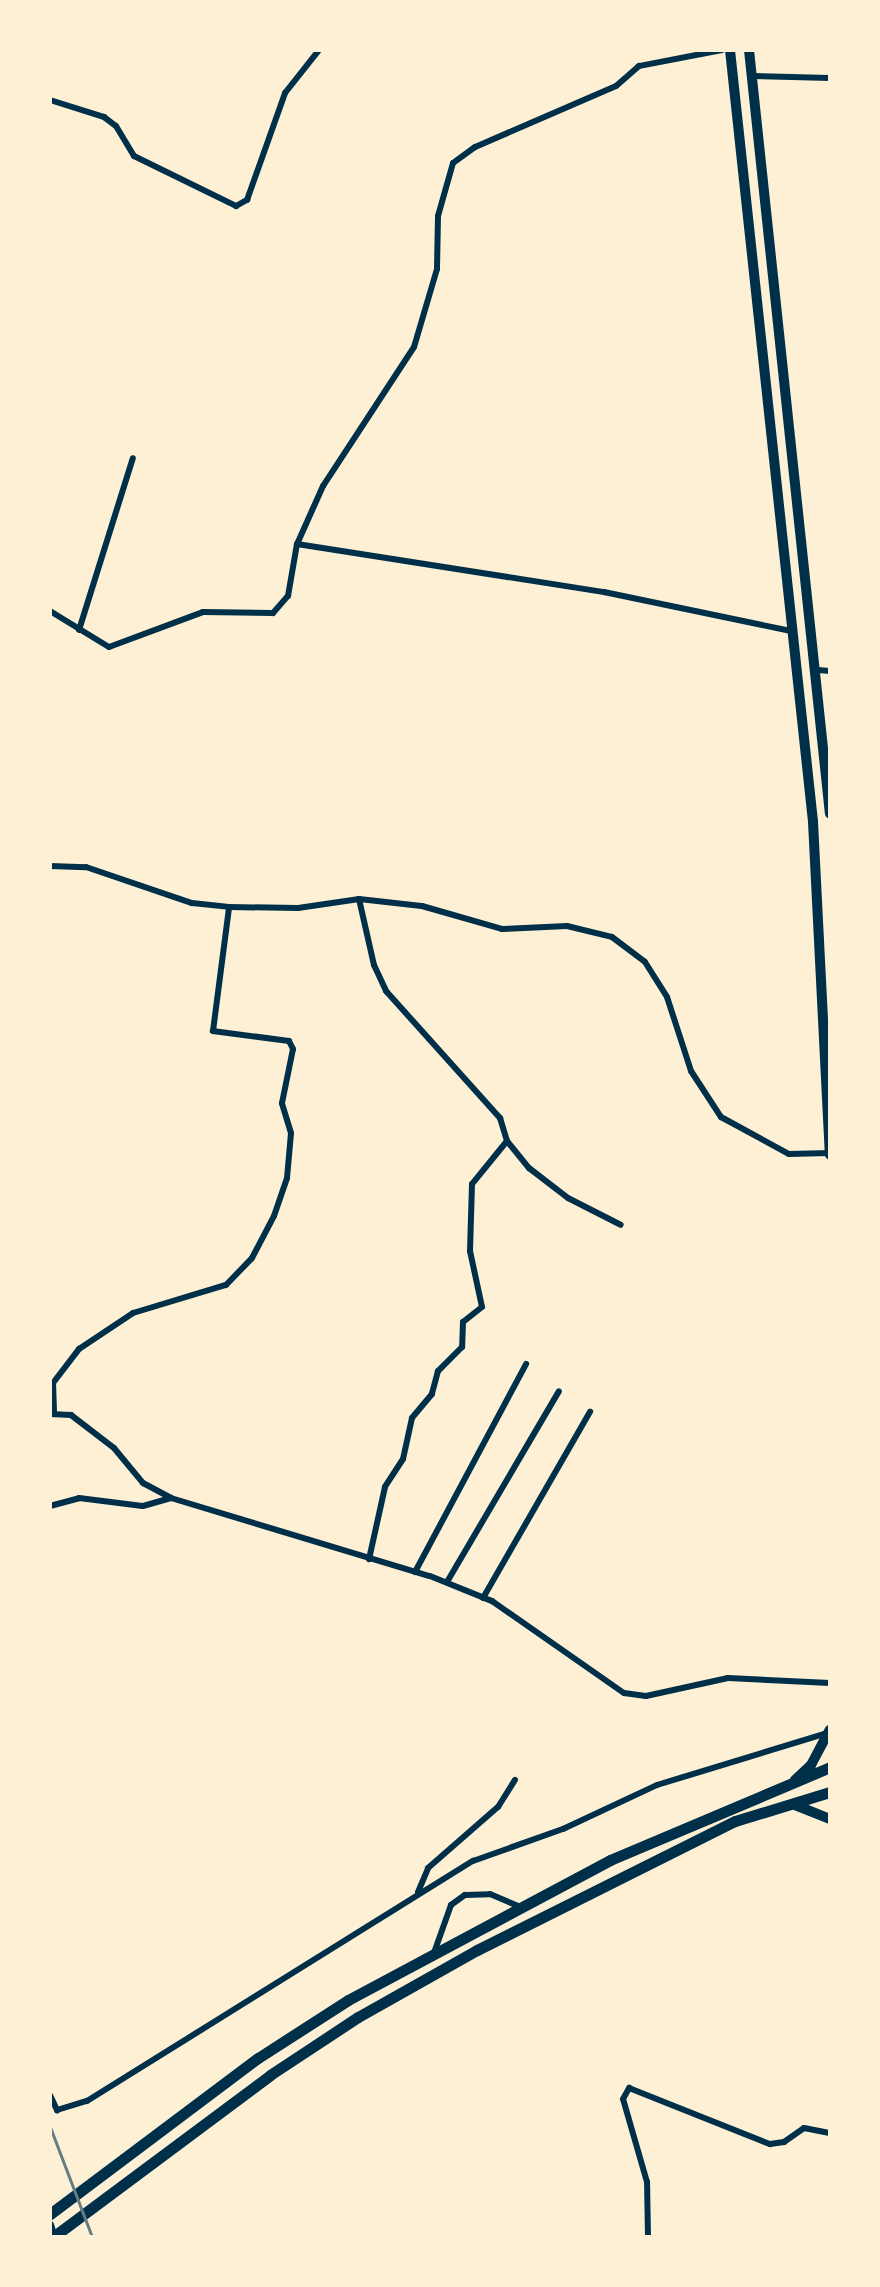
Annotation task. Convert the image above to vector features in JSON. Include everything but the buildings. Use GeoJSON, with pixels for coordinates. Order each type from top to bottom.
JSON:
{"type":"FeatureCollection","features":[{"type":"Feature","properties":{"kind":"highway"},"geometry":{"type":"LineString","coordinates":[[730,50],[813,822],[830,1154]]}},
{"type":"Feature","properties":{"kind":"highway"},"geometry":{"type":"LineString","coordinates":[[749,50],[818,670],[830,814]]}},
{"type":"Feature","properties":{"kind":"highway"},"geometry":{"type":"LineString","coordinates":[[793,1782],[811,1765],[830,1731]]}},
{"type":"Feature","properties":{"kind":"highway"},"geometry":{"type":"LineString","coordinates":[[50,2214],[92,2178],[258,2058],[435,1950],[518,1906],[707,1816],[830,1767]]}},
{"type":"Feature","properties":{"kind":"highway"},"geometry":{"type":"LineString","coordinates":[[53,2237],[106,2193],[358,2017],[618,1878],[735,1821],[830,1792]]}},
{"type":"Feature","properties":{"kind":"highway"},"geometry":{"type":"LineString","coordinates":[[785,1804],[806,1805],[830,1819]]}},
{"type":"Feature","properties":{"kind":"street"},"geometry":{"type":"LineString","coordinates":[[50,100],[104,117],[116,126],[134,156],[236,206],[247,200],[285,93],[319,50]]}},
{"type":"Feature","properties":{"kind":"street"},"geometry":{"type":"LineString","coordinates":[[50,611],[97,643],[118,647],[203,612],[273,613],[288,596],[297,544],[323,486],[414,347],[437,269],[438,216],[453,163],[475,147],[616,86],[639,66],[722,50]]}},
{"type":"Feature","properties":{"kind":"street"},"geometry":{"type":"LineString","coordinates":[[752,76],[830,78]]}},
{"type":"Feature","properties":{"kind":"street"},"geometry":{"type":"LineString","coordinates":[[79,630],[133,458]]}},
{"type":"Feature","properties":{"kind":"street"},"geometry":{"type":"LineString","coordinates":[[297,544],[604,592],[791,631]]}},
{"type":"Feature","properties":{"kind":"street"},"geometry":{"type":"LineString","coordinates":[[818,670],[830,671]]}},
{"type":"Feature","properties":{"kind":"street"},"geometry":{"type":"LineString","coordinates":[[50,866],[86,867],[192,903],[298,908],[359,899],[422,906],[502,929],[567,926],[612,937],[645,962],[667,997],[691,1071],[721,1117],[789,1154],[830,1154]]}},
{"type":"Feature","properties":{"kind":"street"},"geometry":{"type":"LineString","coordinates":[[359,899],[374,965],[386,991],[500,1118],[507,1141],[529,1168],[568,1198],[621,1225]]}},
{"type":"Feature","properties":{"kind":"street"},"geometry":{"type":"LineString","coordinates":[[229,907],[213,1031],[289,1041],[293,1049],[282,1103],[291,1133],[287,1178],[274,1216],[252,1258],[226,1285],[133,1313],[79,1349],[53,1383],[51,1408],[84,1424],[114,1448],[143,1483],[171,1498],[447,1582],[483,1598],[624,1693],[646,1696],[728,1678],[830,1683]]}},
{"type":"Feature","properties":{"kind":"street"},"geometry":{"type":"LineString","coordinates":[[369,1559],[385,1487],[403,1459],[412,1418],[432,1394],[438,1371],[462,1347],[463,1322],[482,1307],[470,1251],[472,1184],[507,1141]]}},
{"type":"Feature","properties":{"kind":"street"},"geometry":{"type":"LineString","coordinates":[[415,1572],[526,1364]]}},
{"type":"Feature","properties":{"kind":"street"},"geometry":{"type":"LineString","coordinates":[[447,1582],[559,1391]]}},
{"type":"Feature","properties":{"kind":"street"},"geometry":{"type":"LineString","coordinates":[[483,1598],[590,1412]]}},
{"type":"Feature","properties":{"kind":"street"},"geometry":{"type":"LineString","coordinates":[[50,1506],[79,1498],[143,1506],[171,1498]]}},
{"type":"Feature","properties":{"kind":"street"},"geometry":{"type":"LineString","coordinates":[[50,2095],[57,2110],[87,2101],[418,1892],[473,1861],[563,1829],[657,1785],[830,1731]]}},
{"type":"Feature","properties":{"kind":"street"},"geometry":{"type":"LineString","coordinates":[[418,1892],[428,1868],[498,1807],[515,1780]]}},
{"type":"Feature","properties":{"kind":"street"},"geometry":{"type":"LineString","coordinates":[[435,1950],[451,1905],[465,1895],[490,1894],[518,1906]]}},
{"type":"Feature","properties":{"kind":"street"},"geometry":{"type":"LineString","coordinates":[[648,2237],[647,2182],[623,2099],[629,2088],[770,2144],[784,2142],[804,2128],[830,2133]]}},
{"type":"Feature","properties":{"kind":"street"},"geometry":{"type":"LineString","coordinates":[[50,2224],[53,2237]]}},
{"type":"Feature","properties":{"kind":"railway"},"geometry":{"type":"LineString","coordinates":[[50,2127],[92,2237]]}}]}
